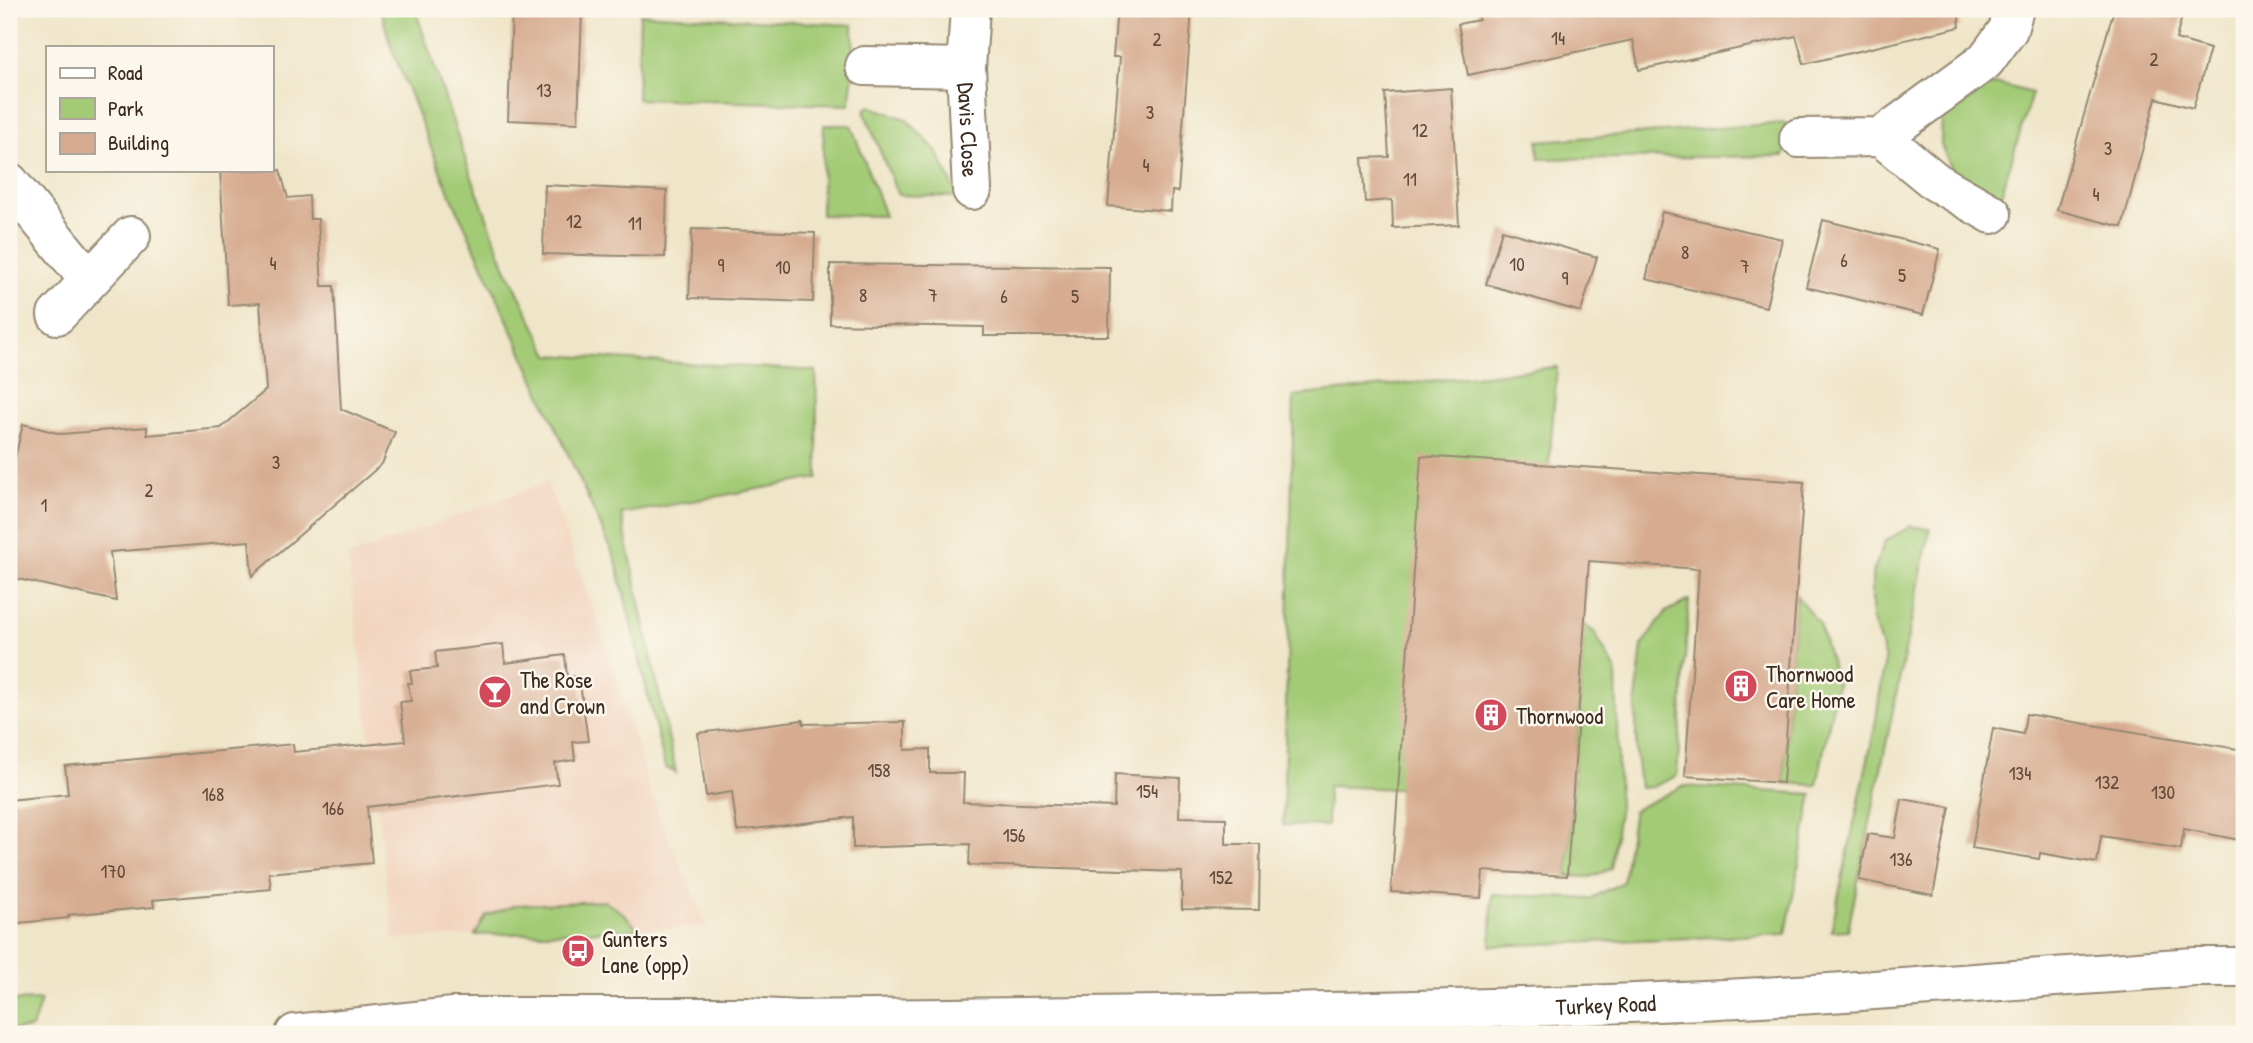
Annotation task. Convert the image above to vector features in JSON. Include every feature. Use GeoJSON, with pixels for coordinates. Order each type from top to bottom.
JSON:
{"type":"FeatureCollection","features":[{"type":"Feature","properties":{"kind":"street","name":"Davis Close"},"geometry":{"type":"LineString","coordinates":[[970,9],[966,68],[972,190]]}},
{"type":"Feature","properties":{"kind":"street"},"geometry":{"type":"LineString","coordinates":[[1799,138],[1881,137],[1985,61],[2008,30],[2014,9]]}},
{"type":"Feature","properties":{"kind":"street","name":"Davis Close"},"geometry":{"type":"LineString","coordinates":[[866,66],[966,68]]}},
{"type":"Feature","properties":{"kind":"street"},"geometry":{"type":"LineString","coordinates":[[1881,137],[1936,182],[1992,214]]}},
{"type":"Feature","properties":{"kind":"street"},"geometry":{"type":"LineString","coordinates":[[9,181],[89,280]]}},
{"type":"Feature","properties":{"kind":"street"},"geometry":{"type":"LineString","coordinates":[[57,315],[131,236]]}},
{"type":"Feature","properties":{"kind":"street","name":"Turkey Road"},"geometry":{"type":"LineString","coordinates":[[295,1034],[453,1017],[744,1017],[798,1027],[1511,1007],[1795,995],[2195,967],[2244,967]]}},
{"type":"Feature","properties":{"kind":"shaded area"},"geometry":{"type":"Polygon","coordinates":[[[547,482],[608,650],[651,796],[707,927],[393,939],[348,557],[547,482]]]}},
{"type":"Feature","properties":{"kind":"green space"},"geometry":{"type":"Polygon","coordinates":[[[381,9],[415,9],[468,167],[506,268],[549,355],[816,371],[818,478],[621,514],[676,773],[665,767],[616,560],[444,180],[390,44],[381,9]]]}},
{"type":"Feature","properties":{"kind":"green space"},"geometry":{"type":"Polygon","coordinates":[[[640,14],[853,25],[854,66],[849,105],[637,99],[640,14]]]}},
{"type":"Feature","properties":{"kind":"green space"},"geometry":{"type":"Polygon","coordinates":[[[1998,84],[2032,93],[2001,195],[1953,172],[1941,145],[1942,116],[1979,88],[1998,84]]]}},
{"type":"Feature","properties":{"kind":"green space"},"geometry":{"type":"Polygon","coordinates":[[[869,106],[906,119],[937,151],[958,197],[898,195],[864,111],[869,106]]]}},
{"type":"Feature","properties":{"kind":"green space"},"geometry":{"type":"Polygon","coordinates":[[[1785,123],[1790,138],[1784,156],[1539,159],[1538,141],[1785,123]]]}},
{"type":"Feature","properties":{"kind":"green space"},"geometry":{"type":"Polygon","coordinates":[[[824,125],[851,125],[885,216],[821,215],[824,125]]]}},
{"type":"Feature","properties":{"kind":"green space"},"geometry":{"type":"Polygon","coordinates":[[[1557,367],[1549,465],[1398,789],[1328,786],[1327,826],[1283,825],[1294,396],[1557,367]]]}},
{"type":"Feature","properties":{"kind":"green space"},"geometry":{"type":"Polygon","coordinates":[[[1911,526],[1930,529],[1848,930],[1831,931],[1875,726],[1885,659],[1872,617],[1872,575],[1885,541],[1911,526]]]}},
{"type":"Feature","properties":{"kind":"green space"},"geometry":{"type":"Polygon","coordinates":[[[1796,595],[1819,624],[1837,683],[1817,785],[1783,783],[1796,595]]]}},
{"type":"Feature","properties":{"kind":"green space"},"geometry":{"type":"Polygon","coordinates":[[[1689,600],[1677,776],[1652,787],[1640,788],[1636,753],[1636,701],[1642,646],[1666,612],[1689,600]]]}},
{"type":"Feature","properties":{"kind":"green space"},"geometry":{"type":"Polygon","coordinates":[[[1565,612],[1594,632],[1616,671],[1619,811],[1611,869],[1590,877],[1567,876],[1583,641],[1565,612]]]}},
{"type":"Feature","properties":{"kind":"green space"},"geometry":{"type":"Polygon","coordinates":[[[1683,786],[1812,794],[1786,934],[1491,946],[1492,894],[1590,899],[1623,882],[1634,810],[1683,786]]]}},
{"type":"Feature","properties":{"kind":"green space"},"geometry":{"type":"Polygon","coordinates":[[[604,901],[623,913],[639,930],[475,935],[486,916],[516,905],[604,901]]]}},
{"type":"Feature","properties":{"kind":"green space"},"geometry":{"type":"Polygon","coordinates":[[[41,1000],[32,1028],[9,1031],[9,1001],[41,1000]]]}},
{"type":"Feature","properties":{"kind":"building"},"geometry":{"type":"Polygon","coordinates":[[[512,9],[582,9],[578,123],[508,120],[512,9]]]}},
{"type":"Feature","properties":{"kind":"building"},"geometry":{"type":"Polygon","coordinates":[[[1117,9],[1192,9],[1178,192],[1172,191],[1171,211],[1108,206],[1120,57],[1113,57],[1117,9]]]}},
{"type":"Feature","properties":{"kind":"building"},"geometry":{"type":"Polygon","coordinates":[[[1477,9],[1958,9],[1960,27],[1804,64],[1796,36],[1639,70],[1633,40],[1468,75],[1458,24],[1479,20],[1477,9]]]}},
{"type":"Feature","properties":{"kind":"building"},"geometry":{"type":"Polygon","coordinates":[[[2114,9],[2184,9],[2176,39],[2210,49],[2193,108],[2156,98],[2122,227],[2057,210],[2114,9]]]}},
{"type":"Feature","properties":{"kind":"building"},"geometry":{"type":"Polygon","coordinates":[[[1451,88],[1459,225],[1393,228],[1392,200],[1365,202],[1362,158],[1389,157],[1385,93],[1451,88]]]}},
{"type":"Feature","properties":{"kind":"building"},"geometry":{"type":"Polygon","coordinates":[[[280,170],[288,198],[309,196],[310,219],[318,219],[322,286],[334,286],[341,409],[395,432],[382,464],[252,576],[249,541],[110,552],[116,601],[9,577],[9,484],[23,424],[61,434],[147,427],[147,435],[221,428],[266,390],[260,303],[228,305],[220,172],[280,170]]]}},
{"type":"Feature","properties":{"kind":"building"},"geometry":{"type":"Polygon","coordinates":[[[545,185],[667,191],[665,257],[543,254],[545,185]]]}},
{"type":"Feature","properties":{"kind":"building"},"geometry":{"type":"Polygon","coordinates":[[[1662,212],[1782,239],[1766,307],[1646,279],[1662,212]]]}},
{"type":"Feature","properties":{"kind":"building"},"geometry":{"type":"Polygon","coordinates":[[[1823,220],[1940,249],[1923,315],[1806,287],[1823,220]]]}},
{"type":"Feature","properties":{"kind":"building"},"geometry":{"type":"Polygon","coordinates":[[[692,229],[815,233],[813,302],[689,298],[692,229]]]}},
{"type":"Feature","properties":{"kind":"building"},"geometry":{"type":"Polygon","coordinates":[[[1502,230],[1597,257],[1581,312],[1486,284],[1502,230]]]}},
{"type":"Feature","properties":{"kind":"building"},"geometry":{"type":"Polygon","coordinates":[[[830,264],[1110,267],[1109,336],[984,336],[984,327],[830,324],[830,264]]]}},
{"type":"Feature","properties":{"kind":"building"},"geometry":{"type":"Polygon","coordinates":[[[1421,456],[1804,482],[1783,783],[1685,776],[1699,569],[1589,561],[1567,876],[1483,871],[1481,898],[1391,892],[1421,456]]]}},
{"type":"Feature","properties":{"kind":"building"},"geometry":{"type":"Polygon","coordinates":[[[503,644],[505,663],[565,655],[567,677],[579,676],[588,741],[573,742],[575,760],[555,763],[558,784],[367,807],[372,863],[269,873],[271,889],[153,900],[154,907],[9,924],[9,800],[68,794],[65,766],[293,744],[294,752],[405,741],[400,702],[411,701],[408,683],[412,683],[410,671],[437,668],[435,652],[503,644]]]}},
{"type":"Feature","properties":{"kind":"building"},"geometry":{"type":"Polygon","coordinates":[[[2026,714],[2244,750],[2244,841],[2184,829],[2181,849],[2101,836],[2097,863],[2040,853],[2039,859],[1972,848],[1993,728],[2023,734],[2026,714]]]}},
{"type":"Feature","properties":{"kind":"building"},"geometry":{"type":"Polygon","coordinates":[[[803,720],[803,724],[905,722],[905,750],[930,749],[930,773],[964,773],[963,802],[1114,807],[1115,774],[1180,778],[1179,817],[1226,818],[1226,844],[1260,844],[1259,910],[1182,909],[1182,872],[969,865],[970,844],[853,848],[853,817],[737,831],[732,792],[706,796],[698,733],[803,720]]]}},
{"type":"Feature","properties":{"kind":"building"},"geometry":{"type":"Polygon","coordinates":[[[1902,799],[1950,807],[1933,895],[1859,880],[1868,834],[1895,838],[1902,799]]]}},
{"type":"Feature","properties":{"kind":"place","name":"Thornwood Care Home"},"geometry":{"type":"Point","coordinates":[1741,686]}},
{"type":"Feature","properties":{"kind":"place","name":"The Rose and Crown"},"geometry":{"type":"Point","coordinates":[495,692]}},
{"type":"Feature","properties":{"kind":"place","name":"Thornwood"},"geometry":{"type":"Point","coordinates":[1491,715]}},
{"type":"Feature","properties":{"kind":"place","name":"Gunters Lane (opp)"},"geometry":{"type":"Point","coordinates":[578,951]}}]}
